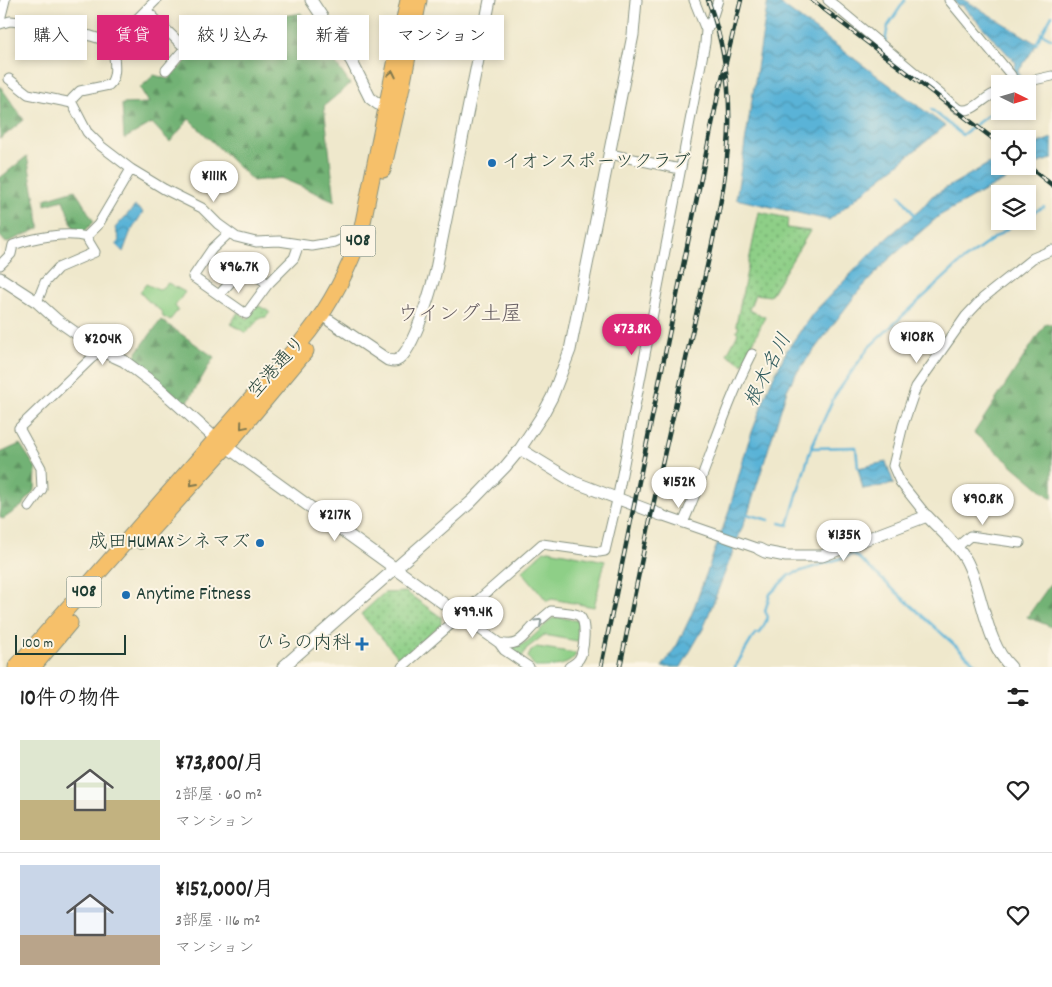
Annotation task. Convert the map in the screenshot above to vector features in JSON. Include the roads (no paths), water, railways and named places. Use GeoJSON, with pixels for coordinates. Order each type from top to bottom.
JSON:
{"type":"FeatureCollection","features":[{"type":"Feature","properties":{"kind":"highway","name":"空港通り"},"geometry":{"type":"LineString","coordinates":[[392,107],[408,0]]}},
{"type":"Feature","properties":{"kind":"highway","name":"空港通り"},"geometry":{"type":"LineString","coordinates":[[16,667],[330,321],[347,294],[354,278],[366,231],[392,107],[419,0]]}},
{"type":"Feature","properties":{"kind":"highway","name":"空港通り"},"geometry":{"type":"LineString","coordinates":[[33,667],[221,443],[318,322],[344,277],[366,231]]}},
{"type":"Feature","properties":{"kind":"street"},"geometry":{"type":"LineString","coordinates":[[5,0],[0,22],[20,22],[97,38]]}},
{"type":"Feature","properties":{"kind":"street"},"geometry":{"type":"LineString","coordinates":[[141,15],[156,0]]}},
{"type":"Feature","properties":{"kind":"street"},"geometry":{"type":"LineString","coordinates":[[311,0],[352,62],[370,98],[378,104],[392,107]]}},
{"type":"Feature","properties":{"kind":"street"},"geometry":{"type":"LineString","coordinates":[[330,321],[392,361],[400,358],[410,341],[426,304],[437,266],[490,0]]}},
{"type":"Feature","properties":{"kind":"street"},"geometry":{"type":"LineString","coordinates":[[283,667],[471,502],[520,449],[552,397],[570,350],[633,35],[636,0]]}},
{"type":"Feature","properties":{"kind":"street"},"geometry":{"type":"LineString","coordinates":[[694,0],[706,30]]}},
{"type":"Feature","properties":{"kind":"street"},"geometry":{"type":"LineString","coordinates":[[402,667],[542,544],[599,552],[605,551],[617,500],[696,94],[706,30],[710,25],[718,0]]}},
{"type":"Feature","properties":{"kind":"street"},"geometry":{"type":"LineString","coordinates":[[828,0],[958,109],[970,110],[991,95]]}},
{"type":"Feature","properties":{"kind":"street"},"geometry":{"type":"LineString","coordinates":[[949,0],[1011,75]]}},
{"type":"Feature","properties":{"kind":"street"},"geometry":{"type":"LineString","coordinates":[[146,10],[185,48],[166,70]]}},
{"type":"Feature","properties":{"kind":"street"},"geometry":{"type":"LineString","coordinates":[[114,60],[114,75],[112,82],[106,86],[80,91],[72,99],[72,104],[91,137],[131,169],[164,189],[202,208],[236,237],[256,242],[279,241],[312,246],[335,242],[366,231]]}},
{"type":"Feature","properties":{"kind":"street"},"geometry":{"type":"LineString","coordinates":[[1036,79],[1052,76]]}},
{"type":"Feature","properties":{"kind":"street"},"geometry":{"type":"LineString","coordinates":[[9,80],[28,94],[54,98],[72,104]]}},
{"type":"Feature","properties":{"kind":"street"},"geometry":{"type":"LineString","coordinates":[[610,154],[680,169]]}},
{"type":"Feature","properties":{"kind":"street"},"geometry":{"type":"LineString","coordinates":[[86,237],[98,225],[131,169]]}},
{"type":"Feature","properties":{"kind":"street"},"geometry":{"type":"LineString","coordinates":[[229,232],[212,249],[193,277],[246,314],[268,284],[294,258],[299,244]]}},
{"type":"Feature","properties":{"kind":"street"},"geometry":{"type":"LineString","coordinates":[[0,265],[11,254],[13,245],[31,238],[79,234],[86,237],[95,252],[58,268],[45,282],[37,302]]}},
{"type":"Feature","properties":{"kind":"street"},"geometry":{"type":"LineString","coordinates":[[1012,667],[996,646],[966,560],[957,547],[900,482],[893,466],[903,424],[916,387],[966,316],[983,298],[1033,258],[1050,250]]}},
{"type":"Feature","properties":{"kind":"street"},"geometry":{"type":"LineString","coordinates":[[219,295],[244,267],[268,284]]}},
{"type":"Feature","properties":{"kind":"street"},"geometry":{"type":"LineString","coordinates":[[0,278],[37,302],[57,320],[100,350],[124,361],[221,443],[499,643],[504,650],[529,667]]}},
{"type":"Feature","properties":{"kind":"street"},"geometry":{"type":"LineString","coordinates":[[29,507],[42,489],[41,468],[19,428],[100,350]]}},
{"type":"Feature","properties":{"kind":"street"},"geometry":{"type":"LineString","coordinates":[[687,524],[738,380],[752,354]]}},
{"type":"Feature","properties":{"kind":"street"},"geometry":{"type":"LineString","coordinates":[[520,449],[574,482],[617,500],[760,548],[764,552],[786,556],[822,556],[928,516]]}},
{"type":"Feature","properties":{"kind":"street"},"geometry":{"type":"LineString","coordinates":[[957,547],[970,536],[1020,543]]}},
{"type":"Feature","properties":{"kind":"street"},"geometry":{"type":"LineString","coordinates":[[499,643],[505,644],[524,639],[529,631],[551,611],[578,615],[584,620],[585,626],[581,653],[579,659],[570,667]]}},
{"type":"Feature","properties":{"kind":"water"},"geometry":{"type":"Polygon","coordinates":[[[768,0],[775,0],[945,126],[829,220],[736,199],[768,0]]]}},
{"type":"Feature","properties":{"kind":"water"},"geometry":{"type":"Polygon","coordinates":[[[953,0],[965,0],[1037,44],[1018,72],[1020,75],[1016,75],[1013,71],[1016,63],[962,5],[957,5],[953,0]]]}},
{"type":"Feature","properties":{"kind":"water"},"geometry":{"type":"Polygon","coordinates":[[[1052,138],[1052,159],[1036,165],[1036,144],[1052,138]]]}},
{"type":"Feature","properties":{"kind":"water"},"geometry":{"type":"Polygon","coordinates":[[[991,163],[991,175],[1015,175],[996,185],[991,185],[991,187],[939,216],[887,261],[857,293],[795,375],[787,390],[749,510],[703,629],[681,667],[662,667],[677,645],[691,616],[728,514],[748,443],[770,384],[787,350],[813,313],[881,243],[921,209],[932,196],[991,163]]]}},
{"type":"Feature","properties":{"kind":"water"},"geometry":{"type":"Polygon","coordinates":[[[135,206],[143,212],[130,233],[123,252],[116,245],[119,240],[115,228],[135,206]]]}},
{"type":"Feature","properties":{"kind":"water"},"geometry":{"type":"Polygon","coordinates":[[[886,462],[894,484],[863,489],[858,468],[886,462]]]}},
{"type":"Feature","properties":{"kind":"waterway"},"geometry":{"type":"LineString","coordinates":[[885,42],[888,26],[905,0]]}},
{"type":"Feature","properties":{"kind":"waterway"},"geometry":{"type":"LineString","coordinates":[[1036,44],[1052,15]]}},
{"type":"Feature","properties":{"kind":"waterway"},"geometry":{"type":"LineString","coordinates":[[1041,33],[1052,39]]}},
{"type":"Feature","properties":{"kind":"waterway"},"geometry":{"type":"LineString","coordinates":[[931,109],[962,135],[991,113]]}},
{"type":"Feature","properties":{"kind":"waterway"},"geometry":{"type":"LineString","coordinates":[[900,195],[915,216]]}},
{"type":"Feature","properties":{"kind":"waterway"},"geometry":{"type":"LineString","coordinates":[[1036,211],[1044,207]]}},
{"type":"Feature","properties":{"kind":"waterway"},"geometry":{"type":"LineString","coordinates":[[811,448],[834,397],[869,347],[961,262],[1005,230]]}},
{"type":"Feature","properties":{"kind":"waterway"},"geometry":{"type":"LineString","coordinates":[[780,523],[788,525],[811,448],[856,447],[858,468]]}},
{"type":"Feature","properties":{"kind":"waterway"},"geometry":{"type":"LineString","coordinates":[[746,514],[769,520]]}},
{"type":"Feature","properties":{"kind":"waterway"},"geometry":{"type":"LineString","coordinates":[[735,667],[755,634],[760,633],[768,617],[765,611],[770,594],[789,575],[854,554],[979,667]]}},
{"type":"Feature","properties":{"kind":"railway"},"geometry":{"type":"LineString","coordinates":[[620,667],[646,539],[714,235],[726,168],[729,136],[726,70],[719,36],[708,0]]}},
{"type":"Feature","properties":{"kind":"railway"},"geometry":{"type":"LineString","coordinates":[[601,667],[718,95],[741,0]]}},
{"type":"Feature","properties":{"kind":"railway"},"geometry":{"type":"LineString","coordinates":[[812,0],[991,137]]}},
{"type":"Feature","properties":{"kind":"railway"},"geometry":{"type":"LineString","coordinates":[[1036,172],[1052,185]]}},
{"type":"Feature","properties":{"kind":"place","name":"イオンスポーツクラブ"},"geometry":{"type":"Point","coordinates":[492,163]}},
{"type":"Feature","properties":{"kind":"place","name":"成田HUMAXシネマズ"},"geometry":{"type":"Point","coordinates":[260,543]}},
{"type":"Feature","properties":{"kind":"place","name":"Anytime Fitness"},"geometry":{"type":"Point","coordinates":[126,595]}},
{"type":"Feature","properties":{"kind":"place","name":"ひらの内科"},"geometry":{"type":"Point","coordinates":[362,644]}},
{"type":"Feature","properties":{"kind":"district","name":"ウイング土屋"},"geometry":{"type":"Point","coordinates":[460,316]}},
{"type":"Feature","properties":{"kind":"water label","name":"根木名川"},"geometry":{"type":"Point","coordinates":[769,371]}}]}
